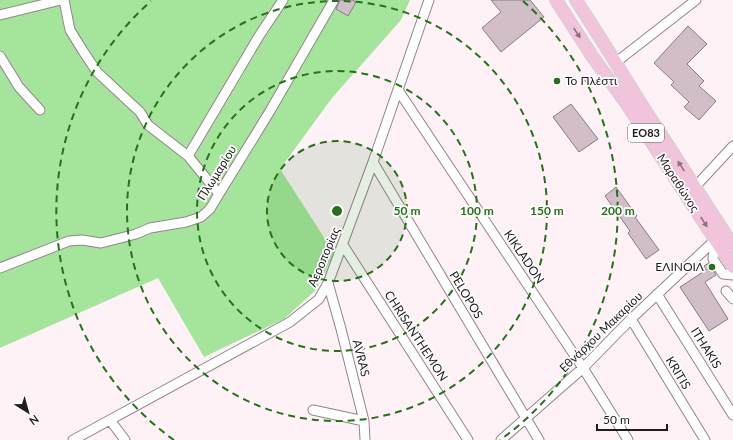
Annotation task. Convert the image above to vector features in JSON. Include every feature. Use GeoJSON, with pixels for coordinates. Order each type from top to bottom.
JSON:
{"type":"FeatureCollection","features":[{"type":"Feature","properties":{"kind":"main road","name":"Μαραθώνος"},"geometry":{"type":"LineString","coordinates":[[556,0],[592,56],[626,103],[733,267]]}},
{"type":"Feature","properties":{"kind":"main road","name":"Μαραθώνος"},"geometry":{"type":"LineString","coordinates":[[576,0],[733,246]]}},
{"type":"Feature","properties":{"kind":"street"},"geometry":{"type":"LineString","coordinates":[[0,15],[61,0]]}},
{"type":"Feature","properties":{"kind":"street"},"geometry":{"type":"LineString","coordinates":[[64,0],[70,30],[82,51],[97,72],[140,112],[148,125],[188,156],[219,194]]}},
{"type":"Feature","properties":{"kind":"street"},"geometry":{"type":"LineString","coordinates":[[188,156],[259,36],[283,0]]}},
{"type":"Feature","properties":{"kind":"street","name":"Πλωμαρίου"},"geometry":{"type":"LineString","coordinates":[[0,268],[69,241],[82,240],[101,243],[136,234],[150,228],[186,222],[201,217],[210,209],[270,111],[334,0]]}},
{"type":"Feature","properties":{"kind":"street","name":"Αεροπορίας"},"geometry":{"type":"LineString","coordinates":[[73,440],[290,322],[319,299],[328,283],[343,245],[429,0]]}},
{"type":"Feature","properties":{"kind":"street"},"geometry":{"type":"LineString","coordinates":[[615,63],[696,0]]}},
{"type":"Feature","properties":{"kind":"street"},"geometry":{"type":"LineString","coordinates":[[0,56],[19,87],[40,110]]}},
{"type":"Feature","properties":{"kind":"street","name":"KIKLADON"},"geometry":{"type":"LineString","coordinates":[[398,90],[583,368],[628,440]]}},
{"type":"Feature","properties":{"kind":"street"},"geometry":{"type":"LineString","coordinates":[[695,187],[733,146]]}},
{"type":"Feature","properties":{"kind":"street","name":"PELOPOS"},"geometry":{"type":"LineString","coordinates":[[373,162],[539,440]]}},
{"type":"Feature","properties":{"kind":"street"},"geometry":{"type":"LineString","coordinates":[[716,240],[713,259],[723,274],[733,276]]}},
{"type":"Feature","properties":{"kind":"street","name":"Εθνάρχου Μακαρίου"},"geometry":{"type":"LineString","coordinates":[[501,440],[583,368],[631,319],[716,240]]}},
{"type":"Feature","properties":{"kind":"street","name":"CHRISANTHEMON"},"geometry":{"type":"LineString","coordinates":[[343,245],[468,440]]}},
{"type":"Feature","properties":{"kind":"street","name":"AVRAS"},"geometry":{"type":"LineString","coordinates":[[328,283],[364,421],[365,440]]}},
{"type":"Feature","properties":{"kind":"street"},"geometry":{"type":"LineString","coordinates":[[726,291],[733,299]]}},
{"type":"Feature","properties":{"kind":"street","name":"ITHAKIS"},"geometry":{"type":"LineString","coordinates":[[657,294],[733,415]]}},
{"type":"Feature","properties":{"kind":"street","name":"KRITIS"},"geometry":{"type":"LineString","coordinates":[[631,319],[705,440]]}},
{"type":"Feature","properties":{"kind":"street"},"geometry":{"type":"LineString","coordinates":[[313,410],[364,421]]}},
{"type":"Feature","properties":{"kind":"street"},"geometry":{"type":"LineString","coordinates":[[110,420],[125,440]]}},
{"type":"Feature","properties":{"kind":"green space"},"geometry":{"type":"Polygon","coordinates":[[[0,0],[410,0],[401,20],[332,98],[280,169],[334,253],[316,290],[284,319],[204,357],[158,278],[0,348],[0,0]]]}},
{"type":"Feature","properties":{"kind":"building"},"geometry":{"type":"Polygon","coordinates":[[[340,0],[352,0],[356,2],[348,16],[336,9],[340,0]]]}},
{"type":"Feature","properties":{"kind":"building"},"geometry":{"type":"Polygon","coordinates":[[[491,0],[530,0],[544,17],[501,52],[482,28],[501,12],[491,0]]]}},
{"type":"Feature","properties":{"kind":"building"},"geometry":{"type":"Polygon","coordinates":[[[688,26],[707,44],[687,64],[704,81],[699,86],[716,101],[699,120],[684,107],[689,102],[671,85],[674,82],[654,63],[688,26]]]}},
{"type":"Feature","properties":{"kind":"building"},"geometry":{"type":"Polygon","coordinates":[[[571,104],[598,139],[579,152],[553,117],[571,104]]]}},
{"type":"Feature","properties":{"kind":"building"},"geometry":{"type":"Polygon","coordinates":[[[616,187],[637,216],[635,217],[659,250],[646,259],[628,233],[630,231],[605,196],[616,187]]]}},
{"type":"Feature","properties":{"kind":"building"},"geometry":{"type":"Polygon","coordinates":[[[709,263],[716,275],[705,282],[728,319],[709,331],[680,287],[706,270],[704,266],[709,263]]]}},
{"type":"Feature","properties":{"kind":"place","name":"Το Πλέστι"},"geometry":{"type":"Point","coordinates":[557,81]}},
{"type":"Feature","properties":{"kind":"place","name":"ΕΛΙΝΟΙΛ"},"geometry":{"type":"Point","coordinates":[712,267]}}]}
